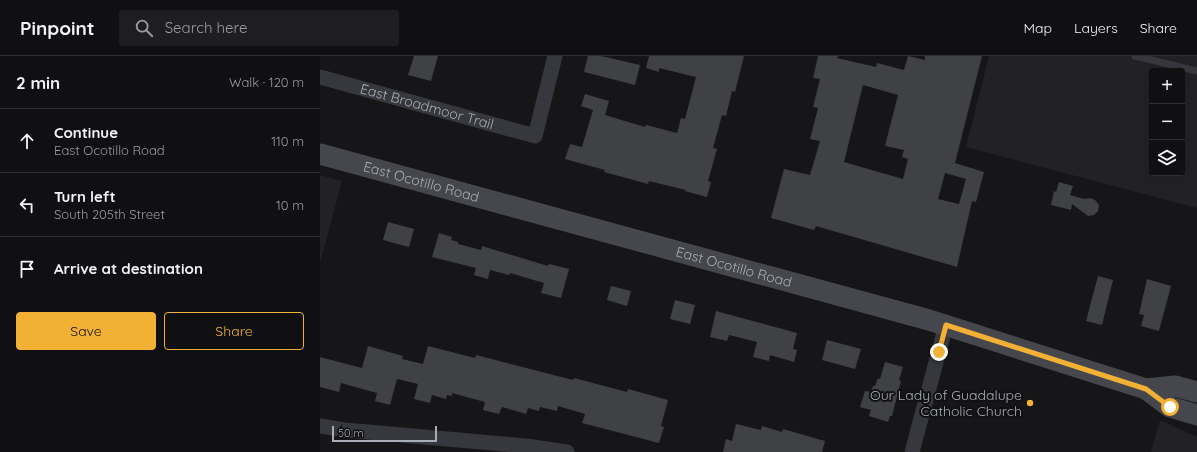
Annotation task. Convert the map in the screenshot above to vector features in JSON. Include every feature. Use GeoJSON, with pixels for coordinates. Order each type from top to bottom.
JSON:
{"type":"FeatureCollection","features":[{"type":"Feature","properties":{"kind":"main road","name":"East Ocotillo Road"},"geometry":{"type":"LineString","coordinates":[[320,154],[946,325],[1146,389],[1170,407],[1197,415]]}},
{"type":"Feature","properties":{"kind":"main road","name":"East Ocotillo Road"},"geometry":{"type":"LineString","coordinates":[[1146,389],[1174,386],[1197,392]]}},
{"type":"Feature","properties":{"kind":"street","name":"East Broadmoor Trail"},"geometry":{"type":"LineString","coordinates":[[320,77],[535,136],[555,56]]}},
{"type":"Feature","properties":{"kind":"street"},"geometry":{"type":"LineString","coordinates":[[912,452],[946,325]]}},
{"type":"Feature","properties":{"kind":"street"},"geometry":{"type":"LineString","coordinates":[[320,426],[345,430],[526,446],[567,452]]}},
{"type":"Feature","properties":{"kind":"lane"},"geometry":{"type":"LineString","coordinates":[[1135,56],[1197,71]]}},
{"type":"Feature","properties":{"kind":"shaded area"},"geometry":{"type":"Polygon","coordinates":[[[989,56],[1197,56],[1197,208],[966,147],[989,56]]]}},
{"type":"Feature","properties":{"kind":"shaded area"},"geometry":{"type":"Polygon","coordinates":[[[320,175],[342,181],[320,263],[320,175]]]}},
{"type":"Feature","properties":{"kind":"shaded area"},"geometry":{"type":"Polygon","coordinates":[[[1160,420],[1197,437],[1197,452],[1151,452],[1160,420]]]}},
{"type":"Feature","properties":{"kind":"building"},"geometry":{"type":"Polygon","coordinates":[[[414,56],[438,56],[431,81],[408,75],[414,56]]]}},
{"type":"Feature","properties":{"kind":"building"},"geometry":{"type":"Polygon","coordinates":[[[588,56],[601,56],[640,65],[635,85],[584,72],[588,56]]]}},
{"type":"Feature","properties":{"kind":"building"},"geometry":{"type":"Polygon","coordinates":[[[649,56],[744,56],[735,92],[732,91],[726,116],[722,115],[713,148],[717,149],[708,181],[711,182],[707,197],[649,181],[648,184],[565,159],[570,144],[582,147],[593,110],[581,106],[585,94],[609,101],[605,115],[645,127],[646,125],[677,133],[681,118],[685,119],[696,77],[659,68],[659,72],[646,68],[649,56]]]}},
{"type":"Feature","properties":{"kind":"building"},"geometry":{"type":"Polygon","coordinates":[[[818,56],[838,56],[837,58],[876,67],[877,63],[904,70],[908,56],[925,60],[925,56],[982,56],[955,163],[984,172],[976,202],[972,201],[957,267],[816,226],[814,230],[771,218],[784,169],[810,175],[820,141],[810,139],[818,108],[813,107],[820,79],[813,78],[818,56]],[[863,85],[844,162],[903,179],[908,159],[902,157],[904,150],[885,146],[898,95],[863,85]],[[945,173],[938,199],[959,204],[966,179],[945,173]]]}},
{"type":"Feature","properties":{"kind":"building"},"geometry":{"type":"Polygon","coordinates":[[[1059,182],[1073,186],[1070,195],[1095,200],[1099,205],[1098,211],[1094,215],[1088,216],[1072,204],[1071,210],[1051,205],[1054,191],[1056,192],[1059,182]]]}},
{"type":"Feature","properties":{"kind":"building"},"geometry":{"type":"Polygon","coordinates":[[[388,222],[414,229],[409,247],[383,240],[388,222]]]}},
{"type":"Feature","properties":{"kind":"building"},"geometry":{"type":"Polygon","coordinates":[[[439,233],[452,237],[451,240],[458,242],[458,244],[481,250],[482,246],[548,266],[549,264],[569,269],[561,298],[541,293],[544,283],[510,273],[509,275],[490,270],[488,279],[474,275],[476,268],[432,257],[439,233]]]}},
{"type":"Feature","properties":{"kind":"building"},"geometry":{"type":"Polygon","coordinates":[[[1098,276],[1113,280],[1102,325],[1086,321],[1098,276]]]}},
{"type":"Feature","properties":{"kind":"building"},"geometry":{"type":"Polygon","coordinates":[[[1147,279],[1171,286],[1159,331],[1141,326],[1144,315],[1139,314],[1147,279]]]}},
{"type":"Feature","properties":{"kind":"building"},"geometry":{"type":"Polygon","coordinates":[[[611,286],[631,291],[627,306],[607,300],[611,286]]]}},
{"type":"Feature","properties":{"kind":"building"},"geometry":{"type":"Polygon","coordinates":[[[675,300],[695,305],[690,324],[670,319],[675,300]]]}},
{"type":"Feature","properties":{"kind":"building"},"geometry":{"type":"Polygon","coordinates":[[[716,311],[797,333],[793,349],[797,350],[794,362],[770,355],[769,361],[753,357],[757,342],[729,335],[727,341],[710,337],[716,311]]]}},
{"type":"Feature","properties":{"kind":"building"},"geometry":{"type":"Polygon","coordinates":[[[827,340],[861,349],[855,369],[822,360],[827,340]]]}},
{"type":"Feature","properties":{"kind":"building"},"geometry":{"type":"Polygon","coordinates":[[[368,346],[403,356],[402,359],[423,364],[428,346],[475,358],[476,355],[627,392],[628,389],[668,400],[661,426],[664,427],[659,443],[582,423],[585,414],[558,406],[557,411],[540,407],[539,411],[528,408],[526,414],[502,407],[499,414],[483,410],[485,402],[452,393],[452,396],[447,395],[446,399],[432,395],[430,403],[414,399],[418,384],[397,379],[390,405],[375,401],[377,393],[341,383],[339,392],[320,387],[320,357],[362,368],[368,346]]]}},
{"type":"Feature","properties":{"kind":"building"},"geometry":{"type":"Polygon","coordinates":[[[885,362],[903,367],[892,416],[890,416],[888,422],[869,416],[871,410],[860,407],[865,391],[871,392],[878,378],[880,379],[885,362]]]}},
{"type":"Feature","properties":{"kind":"building"},"geometry":{"type":"Polygon","coordinates":[[[736,424],[761,430],[762,426],[782,432],[783,429],[825,441],[822,452],[723,452],[726,439],[732,441],[736,424]]]}},
{"type":"Feature","properties":{"kind":"place","name":"Our Lady of Guadalupe Catholic Church"},"geometry":{"type":"Point","coordinates":[1030,403]}},
{"type":"Feature","properties":{"kind":"route"},"geometry":{"type":"LineString","coordinates":[[939,352],[946,325],[1146,389],[1170,407]]}}]}
